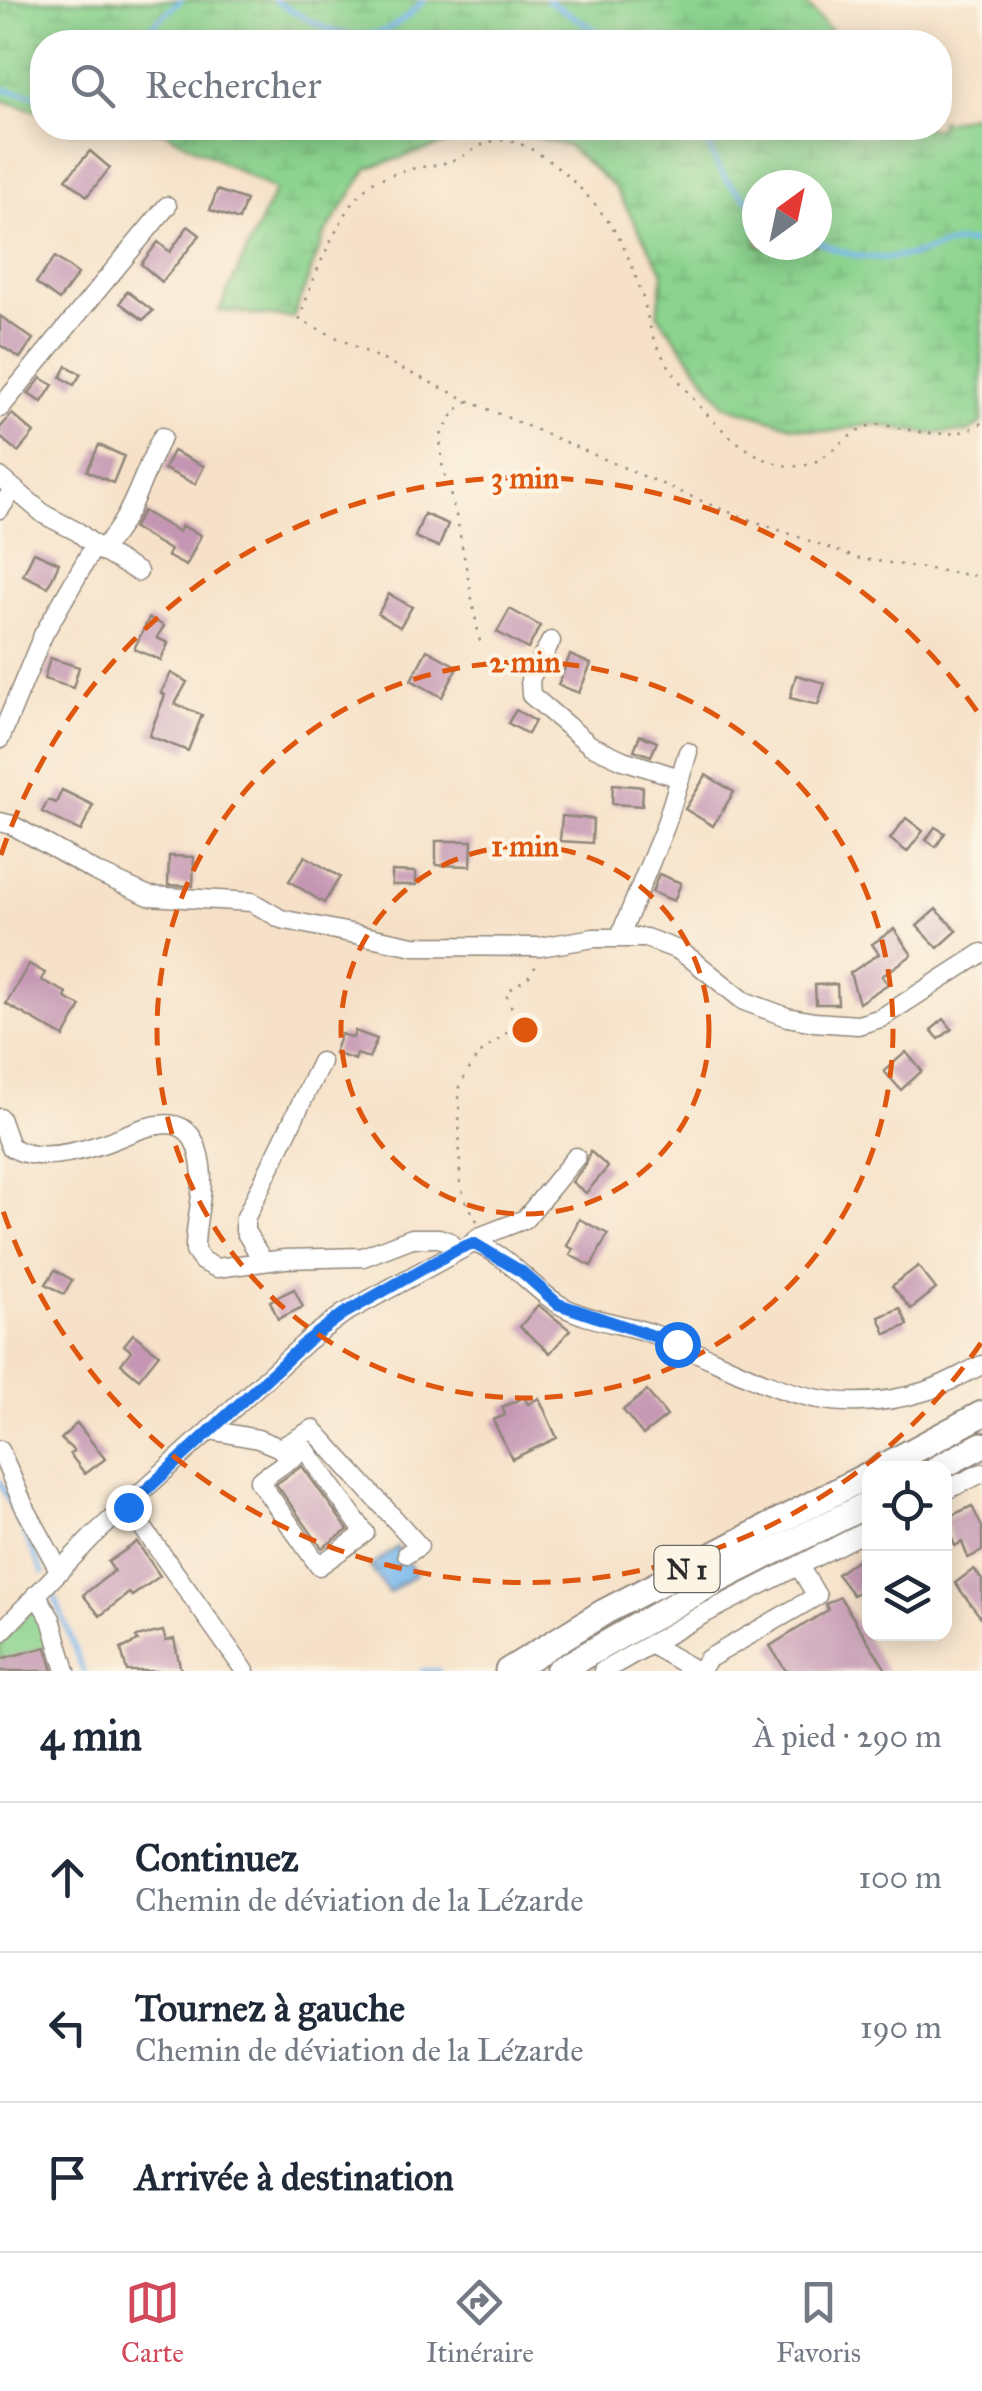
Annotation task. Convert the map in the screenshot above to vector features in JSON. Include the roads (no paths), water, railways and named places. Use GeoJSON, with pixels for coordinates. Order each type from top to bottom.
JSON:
{"type":"FeatureCollection","features":[{"type":"Feature","properties":{"kind":"highway"},"geometry":{"type":"LineString","coordinates":[[894,1461],[982,1414]]}},
{"type":"Feature","properties":{"kind":"highway"},"geometry":{"type":"LineString","coordinates":[[952,1461],[982,1446]]}},
{"type":"Feature","properties":{"kind":"highway","name":"N 1"},"geometry":{"type":"LineString","coordinates":[[508,1671],[604,1612],[862,1478]]}},
{"type":"Feature","properties":{"kind":"highway","name":"N 1"},"geometry":{"type":"LineString","coordinates":[[558,1671],[718,1580],[862,1508]]}},
{"type":"Feature","properties":{"kind":"street"},"geometry":{"type":"LineString","coordinates":[[0,408],[167,206]]}},
{"type":"Feature","properties":{"kind":"street"},"geometry":{"type":"LineString","coordinates":[[0,740],[43,636],[97,547],[114,538],[162,437]]}},
{"type":"Feature","properties":{"kind":"street"},"geometry":{"type":"LineString","coordinates":[[0,509],[6,484],[45,515],[138,572]]}},
{"type":"Feature","properties":{"kind":"street"},"geometry":{"type":"LineString","coordinates":[[551,641],[530,679],[531,695],[590,746],[680,778]]}},
{"type":"Feature","properties":{"kind":"street"},"geometry":{"type":"LineString","coordinates":[[620,936],[664,826],[688,752]]}},
{"type":"Feature","properties":{"kind":"street"},"geometry":{"type":"LineString","coordinates":[[0,822],[150,896],[252,902],[281,919],[414,946],[524,947],[620,936],[646,938],[678,950],[733,993],[764,1009],[787,1017],[840,1025],[858,1025],[880,1018],[982,954]]}},
{"type":"Feature","properties":{"kind":"street"},"geometry":{"type":"LineString","coordinates":[[263,1261],[245,1231],[245,1219],[321,1062]]}},
{"type":"Feature","properties":{"kind":"street"},"geometry":{"type":"LineString","coordinates":[[0,1118],[10,1146],[32,1157],[99,1145],[148,1125],[174,1124],[191,1138],[202,1166],[196,1251],[202,1261],[217,1268],[263,1261],[363,1257],[412,1238],[439,1238],[469,1243],[495,1254],[558,1304],[575,1312],[656,1335],[764,1384],[820,1400],[876,1402],[928,1390],[982,1365]]}},
{"type":"Feature","properties":{"kind":"street"},"geometry":{"type":"LineString","coordinates":[[0,1633],[59,1570],[307,1341],[343,1314],[469,1243],[526,1219],[576,1157]]}},
{"type":"Feature","properties":{"kind":"street"},"geometry":{"type":"LineString","coordinates":[[210,1430],[258,1438],[285,1454],[305,1449],[365,1533],[319,1566],[259,1482],[285,1454],[313,1429],[419,1546],[407,1554]]}},
{"type":"Feature","properties":{"kind":"street"},"geometry":{"type":"LineString","coordinates":[[0,1450],[24,1506],[59,1570]]}},
{"type":"Feature","properties":{"kind":"street"},"geometry":{"type":"LineString","coordinates":[[952,1487],[982,1474]]}},
{"type":"Feature","properties":{"kind":"street"},"geometry":{"type":"LineString","coordinates":[[128,1507],[245,1671]]}},
{"type":"Feature","properties":{"kind":"street"},"geometry":{"type":"LineString","coordinates":[[602,1671],[862,1533]]}},
{"type":"Feature","properties":{"kind":"street"},"geometry":{"type":"LineString","coordinates":[[650,1644],[698,1671],[708,1659],[818,1596],[799,1566]]}},
{"type":"Feature","properties":{"kind":"street"},"geometry":{"type":"LineString","coordinates":[[36,1594],[51,1620],[66,1671]]}},
{"type":"Feature","properties":{"kind":"water"},"geometry":{"type":"Polygon","coordinates":[[[397,1547],[416,1574],[389,1593],[370,1567],[397,1547]]]}},
{"type":"Feature","properties":{"kind":"waterway"},"geometry":{"type":"LineString","coordinates":[[147,30],[181,0]]}},
{"type":"Feature","properties":{"kind":"waterway"},"geometry":{"type":"LineString","coordinates":[[274,0],[333,30]]}},
{"type":"Feature","properties":{"kind":"waterway"},"geometry":{"type":"LineString","coordinates":[[386,30],[424,0]]}},
{"type":"Feature","properties":{"kind":"waterway"},"geometry":{"type":"LineString","coordinates":[[547,0],[596,30]]}},
{"type":"Feature","properties":{"kind":"waterway"},"geometry":{"type":"LineString","coordinates":[[0,89],[30,94]]}},
{"type":"Feature","properties":{"kind":"waterway"},"geometry":{"type":"LineString","coordinates":[[707,140],[721,172],[742,194]]}},
{"type":"Feature","properties":{"kind":"waterway"},"geometry":{"type":"LineString","coordinates":[[832,248],[875,258],[912,255],[953,243],[982,244]]}},
{"type":"Feature","properties":{"kind":"waterway"},"geometry":{"type":"LineString","coordinates":[[0,1482],[43,1573]]}},
{"type":"Feature","properties":{"kind":"waterway"},"geometry":{"type":"LineString","coordinates":[[52,1589],[83,1671]]}},
{"type":"Feature","properties":{"kind":"waterway"},"geometry":{"type":"LineString","coordinates":[[422,1671],[439,1671]]}}]}
